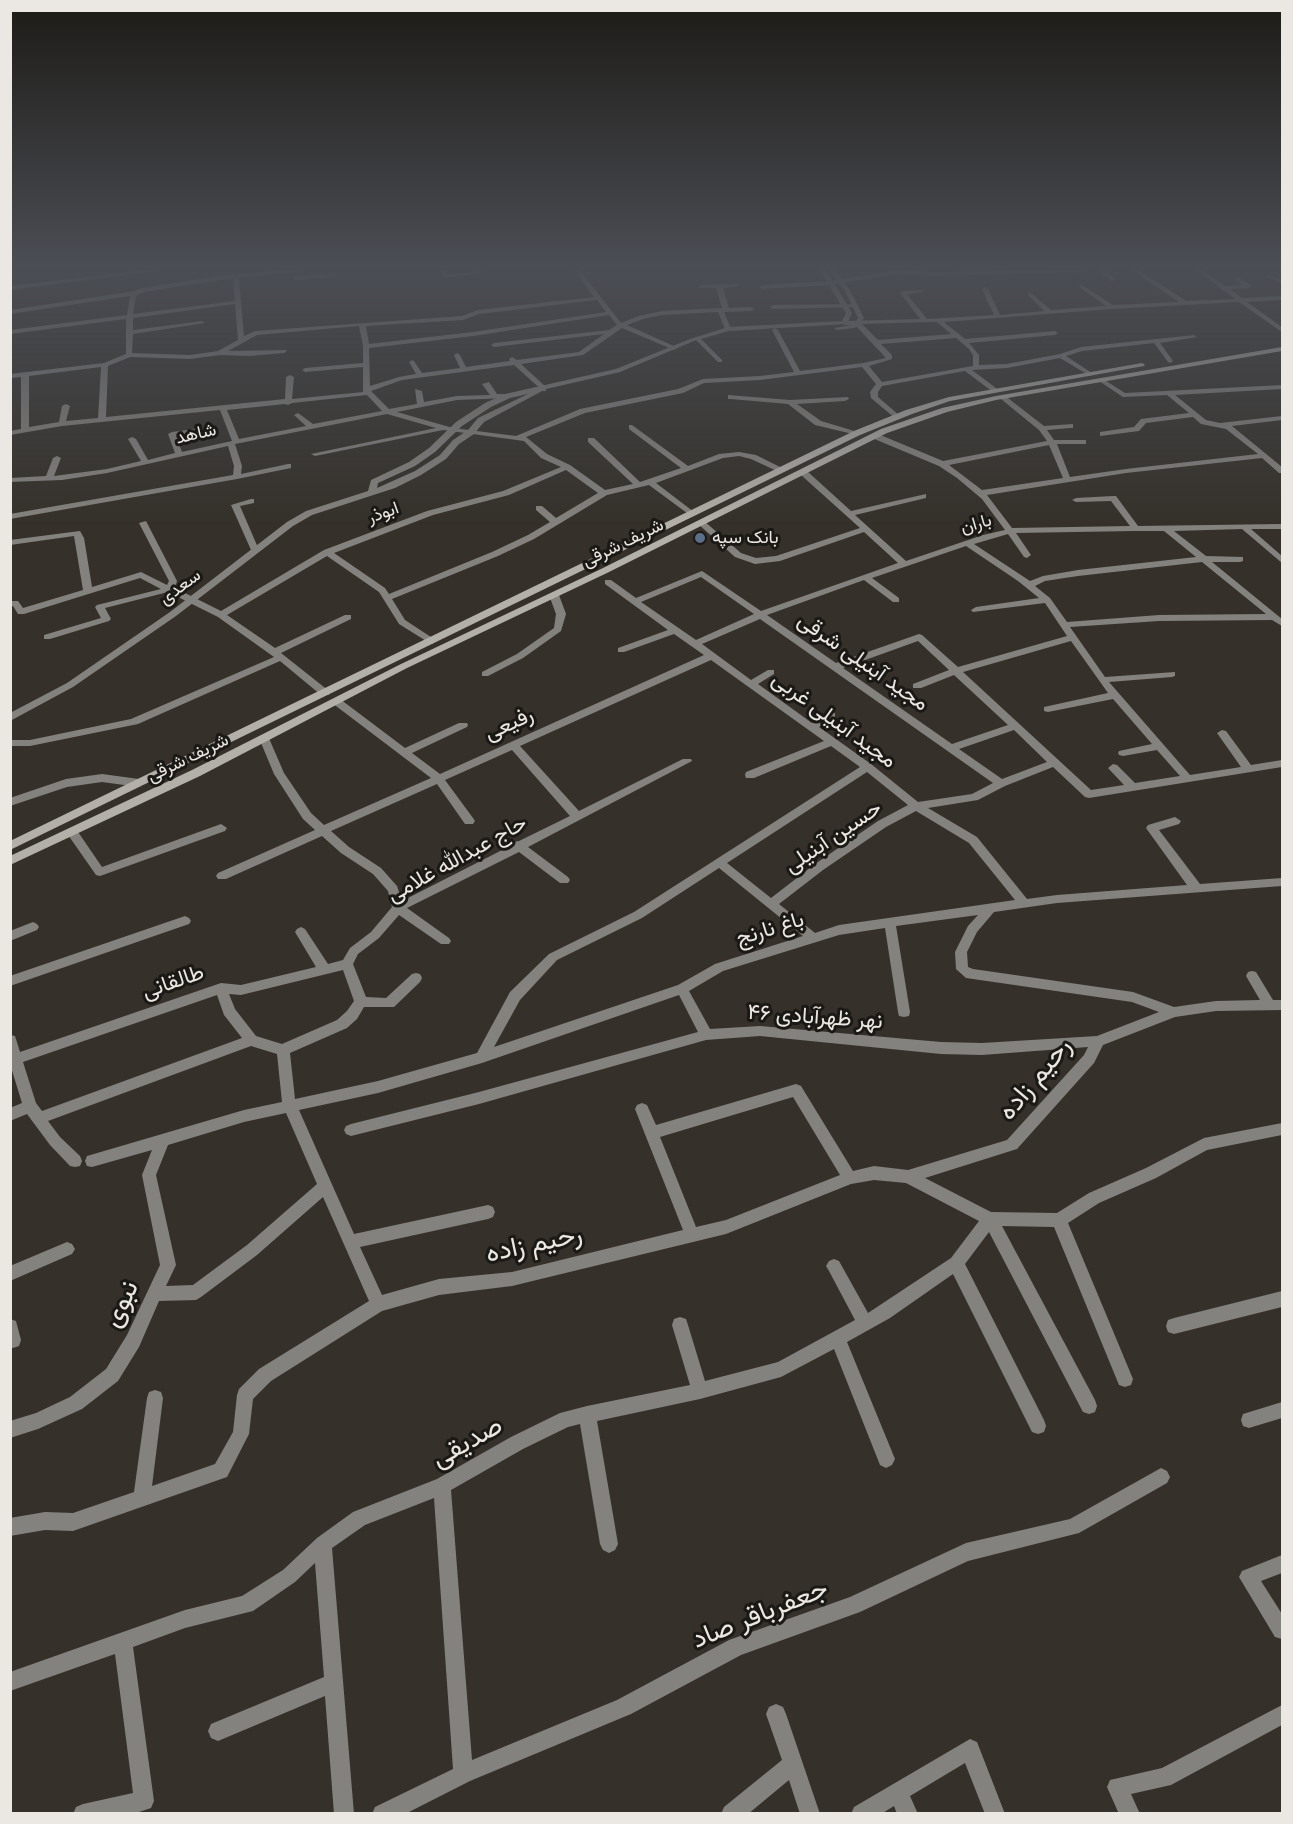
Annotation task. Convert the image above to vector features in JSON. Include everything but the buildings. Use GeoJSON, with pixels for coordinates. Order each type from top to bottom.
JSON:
{"type":"FeatureCollection","features":[{"type":"Feature","properties":{"kind":"main road","name":"شریف شرقی"},"geometry":{"type":"LineString","coordinates":[[10,846],[857,433],[949,399],[1202,355]]}},
{"type":"Feature","properties":{"kind":"main road"},"geometry":{"type":"LineString","coordinates":[[1203,355],[1214,361]]}},
{"type":"Feature","properties":{"kind":"main road","name":"شریف شرقی"},"geometry":{"type":"LineString","coordinates":[[10,861],[668,540],[875,436],[945,410],[1004,397],[1250,355]]}},
{"type":"Feature","properties":{"kind":"main road"},"geometry":{"type":"LineString","coordinates":[[654,532],[668,540]]}},
{"type":"Feature","properties":{"kind":"street"},"geometry":{"type":"LineString","coordinates":[[10,376],[105,365],[129,355]]}},
{"type":"Feature","properties":{"kind":"street"},"geometry":{"type":"LineString","coordinates":[[133,355],[190,357],[204,355]]}},
{"type":"Feature","properties":{"kind":"street"},"geometry":{"type":"LineString","coordinates":[[366,355],[368,392],[388,412],[453,430],[526,439],[534,444],[543,456],[567,467],[604,493]]}},
{"type":"Feature","properties":{"kind":"street"},"geometry":{"type":"LineString","coordinates":[[457,355],[464,370]]}},
{"type":"Feature","properties":{"kind":"street"},"geometry":{"type":"LineString","coordinates":[[10,433],[62,424],[224,410],[368,392],[401,378],[464,370],[513,360],[568,355]]}},
{"type":"Feature","properties":{"kind":"street","name":"سعدی"},"geometry":{"type":"LineString","coordinates":[[372,491],[374,482],[412,464],[488,405],[508,396],[618,371],[657,355]]}},
{"type":"Feature","properties":{"kind":"street"},"geometry":{"type":"LineString","coordinates":[[714,355],[720,361]]}},
{"type":"Feature","properties":{"kind":"street"},"geometry":{"type":"LineString","coordinates":[[788,355],[798,373]]}},
{"type":"Feature","properties":{"kind":"street"},"geometry":{"type":"LineString","coordinates":[[518,438],[584,411],[680,391],[703,381],[798,373],[865,364],[889,359],[889,355]]}},
{"type":"Feature","properties":{"kind":"street"},"geometry":{"type":"LineString","coordinates":[[976,355],[976,367]]}},
{"type":"Feature","properties":{"kind":"street"},"geometry":{"type":"LineString","coordinates":[[1166,355],[1170,360]]}},
{"type":"Feature","properties":{"kind":"street"},"geometry":{"type":"LineString","coordinates":[[896,417],[875,398],[874,392],[880,384],[976,367],[1007,366],[1061,356],[1090,374]]}},
{"type":"Feature","properties":{"kind":"street"},"geometry":{"type":"LineString","coordinates":[[513,360],[543,389]]}},
{"type":"Feature","properties":{"kind":"street"},"geometry":{"type":"LineString","coordinates":[[412,362],[420,375]]}},
{"type":"Feature","properties":{"kind":"street"},"geometry":{"type":"LineString","coordinates":[[865,364],[880,384]]}},
{"type":"Feature","properties":{"kind":"street"},"geometry":{"type":"LineString","coordinates":[[102,421],[105,365]]}},
{"type":"Feature","properties":{"kind":"street"},"geometry":{"type":"LineString","coordinates":[[305,370],[365,365]]}},
{"type":"Feature","properties":{"kind":"street"},"geometry":{"type":"LineString","coordinates":[[967,369],[993,390]]}},
{"type":"Feature","properties":{"kind":"street"},"geometry":{"type":"LineString","coordinates":[[25,374],[25,430]]}},
{"type":"Feature","properties":{"kind":"street"},"geometry":{"type":"LineString","coordinates":[[288,403],[290,377]]}},
{"type":"Feature","properties":{"kind":"street"},"geometry":{"type":"LineString","coordinates":[[1101,381],[1123,396],[1282,387]]}},
{"type":"Feature","properties":{"kind":"street"},"geometry":{"type":"LineString","coordinates":[[486,384],[495,396]]}},
{"type":"Feature","properties":{"kind":"street","name":"سعدی"},"geometry":{"type":"LineString","coordinates":[[10,718],[70,685],[309,513],[392,486],[418,473],[443,457],[456,442],[471,432],[482,420],[543,389]]}},
{"type":"Feature","properties":{"kind":"street"},"geometry":{"type":"LineString","coordinates":[[418,391],[421,405]]}},
{"type":"Feature","properties":{"kind":"street"},"geometry":{"type":"LineString","coordinates":[[1170,394],[1192,415],[1204,422],[1220,425],[1236,432],[1282,471]]}},
{"type":"Feature","properties":{"kind":"street","name":"شاهد"},"geometry":{"type":"LineString","coordinates":[[10,480],[49,479],[107,471],[457,398],[508,396]]}},
{"type":"Feature","properties":{"kind":"street"},"geometry":{"type":"LineString","coordinates":[[1004,397],[1042,428],[1052,442],[1067,480]]}},
{"type":"Feature","properties":{"kind":"street"},"geometry":{"type":"LineString","coordinates":[[731,398],[790,402],[845,399]]}},
{"type":"Feature","properties":{"kind":"street"},"geometry":{"type":"LineString","coordinates":[[790,402],[818,423],[857,433]]}},
{"type":"Feature","properties":{"kind":"street"},"geometry":{"type":"LineString","coordinates":[[62,424],[66,406]]}},
{"type":"Feature","properties":{"kind":"street"},"geometry":{"type":"LineString","coordinates":[[224,410],[238,466],[237,477]]}},
{"type":"Feature","properties":{"kind":"street"},"geometry":{"type":"LineString","coordinates":[[298,415],[312,427]]}},
{"type":"Feature","properties":{"kind":"street"},"geometry":{"type":"LineString","coordinates":[[1103,434],[1136,429],[1144,421],[1192,415]]}},
{"type":"Feature","properties":{"kind":"street"},"geometry":{"type":"LineString","coordinates":[[1220,425],[1282,418]]}},
{"type":"Feature","properties":{"kind":"street"},"geometry":{"type":"LineString","coordinates":[[1042,428],[1070,426]]}},
{"type":"Feature","properties":{"kind":"street"},"geometry":{"type":"LineString","coordinates":[[632,427],[686,468]]}},
{"type":"Feature","properties":{"kind":"street"},"geometry":{"type":"LineString","coordinates":[[315,454],[444,428]]}},
{"type":"Feature","properties":{"kind":"street"},"geometry":{"type":"LineString","coordinates":[[178,455],[172,434],[195,431]]}},
{"type":"Feature","properties":{"kind":"street"},"geometry":{"type":"LineString","coordinates":[[875,436],[942,464],[981,493],[1012,531],[1027,555]]}},
{"type":"Feature","properties":{"kind":"street"},"geometry":{"type":"LineString","coordinates":[[132,439],[145,462]]}},
{"type":"Feature","properties":{"kind":"street"},"geometry":{"type":"LineString","coordinates":[[591,440],[639,485]]}},
{"type":"Feature","properties":{"kind":"street"},"geometry":{"type":"LineString","coordinates":[[942,464],[1052,442],[1083,442]]}},
{"type":"Feature","properties":{"kind":"street"},"geometry":{"type":"LineString","coordinates":[[603,452],[612,448]]}},
{"type":"Feature","properties":{"kind":"street"},"geometry":{"type":"LineString","coordinates":[[387,598],[495,554],[556,523],[604,493],[650,482],[722,456],[739,454],[753,457],[782,470]]}},
{"type":"Feature","properties":{"kind":"street"},"geometry":{"type":"LineString","coordinates":[[981,493],[1263,456]]}},
{"type":"Feature","properties":{"kind":"street"},"geometry":{"type":"LineString","coordinates":[[49,479],[57,458]]}},
{"type":"Feature","properties":{"kind":"street"},"geometry":{"type":"LineString","coordinates":[[10,518],[288,466]]}},
{"type":"Feature","properties":{"kind":"street","name":"ابوذر"},"geometry":{"type":"LineString","coordinates":[[221,615],[327,552],[430,513],[506,493],[567,467]]}},
{"type":"Feature","properties":{"kind":"street"},"geometry":{"type":"LineString","coordinates":[[804,473],[904,564]]}},
{"type":"Feature","properties":{"kind":"street"},"geometry":{"type":"LineString","coordinates":[[650,482],[692,514]]}},
{"type":"Feature","properties":{"kind":"street"},"geometry":{"type":"LineString","coordinates":[[849,514],[923,495]]}},
{"type":"Feature","properties":{"kind":"street"},"geometry":{"type":"LineString","coordinates":[[1076,500],[1113,498],[1137,530]]}},
{"type":"Feature","properties":{"kind":"street"},"geometry":{"type":"LineString","coordinates":[[251,501],[235,505],[255,550]]}},
{"type":"Feature","properties":{"kind":"street"},"geometry":{"type":"LineString","coordinates":[[539,508],[556,523]]}},
{"type":"Feature","properties":{"kind":"street"},"geometry":{"type":"LineString","coordinates":[[143,523],[173,580],[170,589]]}},
{"type":"Feature","properties":{"kind":"street"},"geometry":{"type":"LineString","coordinates":[[701,523],[738,555],[755,561],[777,559],[866,529]]}},
{"type":"Feature","properties":{"kind":"street","name":"باران"},"geometry":{"type":"LineString","coordinates":[[695,644],[762,614],[865,577],[967,543],[1012,531],[1168,530],[1282,526]]}},
{"type":"Feature","properties":{"kind":"street"},"geometry":{"type":"LineString","coordinates":[[1244,527],[1282,560]]}},
{"type":"Feature","properties":{"kind":"street"},"geometry":{"type":"LineString","coordinates":[[1168,530],[1279,620]]}},
{"type":"Feature","properties":{"kind":"street"},"geometry":{"type":"LineString","coordinates":[[10,543],[76,533],[80,538],[88,591]]}},
{"type":"Feature","properties":{"kind":"street"},"geometry":{"type":"LineString","coordinates":[[967,543],[1047,600],[1102,680],[1188,778]]}},
{"type":"Feature","properties":{"kind":"street"},"geometry":{"type":"LineString","coordinates":[[327,552],[382,590],[402,622],[431,641]]}},
{"type":"Feature","properties":{"kind":"street"},"geometry":{"type":"LineString","coordinates":[[1029,585],[1043,579],[1078,573],[1204,559],[1240,559]]}},
{"type":"Feature","properties":{"kind":"street"},"geometry":{"type":"LineString","coordinates":[[10,604],[15,603],[21,612],[141,574],[221,615],[325,693]]}},
{"type":"Feature","properties":{"kind":"street","name":"مجید آبنیلی شرقی"},"geometry":{"type":"LineString","coordinates":[[635,601],[702,574],[1001,783]]}},
{"type":"Feature","properties":{"kind":"street"},"geometry":{"type":"LineString","coordinates":[[865,577],[896,600]]}},
{"type":"Feature","properties":{"kind":"street","name":"مجید آبنیلی غربی"},"geometry":{"type":"LineString","coordinates":[[608,582],[812,727],[916,806],[973,840],[1024,903]]}},
{"type":"Feature","properties":{"kind":"street"},"geometry":{"type":"LineString","coordinates":[[47,637],[106,619],[100,607],[170,589]]}},
{"type":"Feature","properties":{"kind":"street"},"geometry":{"type":"LineString","coordinates":[[484,674],[520,656],[558,629],[561,614],[554,595]]}},
{"type":"Feature","properties":{"kind":"street"},"geometry":{"type":"LineString","coordinates":[[976,610],[1047,600]]}},
{"type":"Feature","properties":{"kind":"street"},"geometry":{"type":"LineString","coordinates":[[10,743],[30,743],[134,722],[277,655],[348,617]]}},
{"type":"Feature","properties":{"kind":"street"},"geometry":{"type":"LineString","coordinates":[[1063,625],[1170,617],[1279,620]]}},
{"type":"Feature","properties":{"kind":"street"},"geometry":{"type":"LineString","coordinates":[[621,650],[676,630]]}},
{"type":"Feature","properties":{"kind":"street"},"geometry":{"type":"LineString","coordinates":[[835,667],[919,637],[1089,794],[1282,764]]}},
{"type":"Feature","properties":{"kind":"street"},"geometry":{"type":"LineString","coordinates":[[917,686],[956,671],[1072,639]]}},
{"type":"Feature","properties":{"kind":"street","name":"رفیعی"},"geometry":{"type":"LineString","coordinates":[[222,876],[711,656]]}},
{"type":"Feature","properties":{"kind":"street"},"geometry":{"type":"LineString","coordinates":[[751,684],[771,672]]}},
{"type":"Feature","properties":{"kind":"street"},"geometry":{"type":"LineString","coordinates":[[1102,680],[1172,674]]}},
{"type":"Feature","properties":{"kind":"street"},"geometry":{"type":"LineString","coordinates":[[1048,709],[1115,695]]}},
{"type":"Feature","properties":{"kind":"street"},"geometry":{"type":"LineString","coordinates":[[336,701],[438,778],[469,821]]}},
{"type":"Feature","properties":{"kind":"street"},"geometry":{"type":"LineString","coordinates":[[812,727],[831,715]]}},
{"type":"Feature","properties":{"kind":"street"},"geometry":{"type":"LineString","coordinates":[[404,752],[463,725]]}},
{"type":"Feature","properties":{"kind":"street"},"geometry":{"type":"LineString","coordinates":[[951,748],[1015,726]]}},
{"type":"Feature","properties":{"kind":"street"},"geometry":{"type":"LineString","coordinates":[[1221,733],[1249,770]]}},
{"type":"Feature","properties":{"kind":"street"},"geometry":{"type":"LineString","coordinates":[[264,738],[279,774],[307,816],[345,850],[377,871],[393,889],[398,908],[446,941]]}},
{"type":"Feature","properties":{"kind":"street"},"geometry":{"type":"LineString","coordinates":[[750,775],[832,742]]}},
{"type":"Feature","properties":{"kind":"street"},"geometry":{"type":"LineString","coordinates":[[513,744],[577,816]]}},
{"type":"Feature","properties":{"kind":"street"},"geometry":{"type":"LineString","coordinates":[[1123,753],[1160,746]]}},
{"type":"Feature","properties":{"kind":"street","name":"حاج عبدالله غلامی"},"geometry":{"type":"LineString","coordinates":[[347,964],[354,951],[375,935],[398,908],[687,761]]}},
{"type":"Feature","properties":{"kind":"street","name":"حسین آبنیلی"},"geometry":{"type":"LineString","coordinates":[[771,904],[864,836],[916,806],[975,797],[1001,783],[1054,762]]}},
{"type":"Feature","properties":{"kind":"street"},"geometry":{"type":"LineString","coordinates":[[482,1057],[515,996],[553,957],[638,915],[867,767]]}},
{"type":"Feature","properties":{"kind":"street"},"geometry":{"type":"LineString","coordinates":[[1113,768],[1132,788]]}},
{"type":"Feature","properties":{"kind":"street"},"geometry":{"type":"LineString","coordinates":[[10,802],[66,783],[102,778],[139,783]]}},
{"type":"Feature","properties":{"kind":"street"},"geometry":{"type":"LineString","coordinates":[[1175,821],[1152,828],[1197,889]]}},
{"type":"Feature","properties":{"kind":"street"},"geometry":{"type":"LineString","coordinates":[[72,832],[100,872],[221,828]]}},
{"type":"Feature","properties":{"kind":"street"},"geometry":{"type":"LineString","coordinates":[[518,845],[564,880]]}},
{"type":"Feature","properties":{"kind":"street"},"geometry":{"type":"LineString","coordinates":[[720,863],[813,938]]}},
{"type":"Feature","properties":{"kind":"street","name":"باغ نارنج"},"geometry":{"type":"LineString","coordinates":[[92,1161],[289,1104],[378,1087],[482,1057],[682,989],[719,967],[839,930],[1057,898],[1282,882]]}},
{"type":"Feature","properties":{"kind":"street"},"geometry":{"type":"LineString","coordinates":[[990,909],[972,929],[961,952],[962,969],[970,974],[1133,997],[1174,1012]]}},
{"type":"Feature","properties":{"kind":"street"},"geometry":{"type":"LineString","coordinates":[[10,981],[184,921]]}},
{"type":"Feature","properties":{"kind":"street"},"geometry":{"type":"LineString","coordinates":[[890,924],[904,1012]]}},
{"type":"Feature","properties":{"kind":"street"},"geometry":{"type":"LineString","coordinates":[[10,936],[33,927]]}},
{"type":"Feature","properties":{"kind":"street"},"geometry":{"type":"LineString","coordinates":[[301,932],[325,970]]}},
{"type":"Feature","properties":{"kind":"street"},"geometry":{"type":"LineString","coordinates":[[347,964],[361,1002]]}},
{"type":"Feature","properties":{"kind":"street","name":"طالقانی"},"geometry":{"type":"LineString","coordinates":[[18,1058],[221,988],[241,990],[347,964]]}},
{"type":"Feature","properties":{"kind":"street"},"geometry":{"type":"LineString","coordinates":[[1251,976],[1276,1005]]}},
{"type":"Feature","properties":{"kind":"street"},"geometry":{"type":"LineString","coordinates":[[361,1002],[389,1003],[416,978]]}},
{"type":"Feature","properties":{"kind":"street"},"geometry":{"type":"LineString","coordinates":[[221,988],[229,1011],[251,1040]]}},
{"type":"Feature","properties":{"kind":"street"},"geometry":{"type":"LineString","coordinates":[[682,989],[706,1035]]}},
{"type":"Feature","properties":{"kind":"street"},"geometry":{"type":"LineString","coordinates":[[10,1115],[35,1112],[251,1040],[284,1050],[342,1024],[361,1002]]}},
{"type":"Feature","properties":{"kind":"street","name":"نهر ظهرآبادی ۴۶"},"geometry":{"type":"LineString","coordinates":[[351,1130],[490,1095],[706,1035],[760,1031],[941,1048],[982,1049],[1098,1041],[1174,1012],[1216,1006],[1276,1005]]}},
{"type":"Feature","properties":{"kind":"street"},"geometry":{"type":"LineString","coordinates":[[10,1040],[35,1112],[55,1141],[75,1161]]}},
{"type":"Feature","properties":{"kind":"street","name":"رحیم زاده"},"geometry":{"type":"LineString","coordinates":[[10,1527],[45,1521],[73,1521],[221,1471],[241,1434],[245,1395],[265,1375],[378,1304],[439,1287],[512,1279],[726,1227],[850,1178],[874,1173],[908,1177],[1012,1145],[1089,1059],[1098,1041]]}},
{"type":"Feature","properties":{"kind":"street"},"geometry":{"type":"LineString","coordinates":[[284,1050],[289,1104],[378,1304]]}},
{"type":"Feature","properties":{"kind":"street"},"geometry":{"type":"LineString","coordinates":[[651,1133],[796,1090],[850,1178]]}},
{"type":"Feature","properties":{"kind":"street"},"geometry":{"type":"LineString","coordinates":[[642,1110],[692,1235]]}},
{"type":"Feature","properties":{"kind":"street"},"geometry":{"type":"LineString","coordinates":[[908,1177],[990,1219],[1059,1220],[1094,1198],[1151,1173],[1204,1144],[1282,1129]]}},
{"type":"Feature","properties":{"kind":"street","name":"نبوی"},"geometry":{"type":"LineString","coordinates":[[10,1430],[38,1421],[76,1403],[112,1375],[133,1341],[168,1265],[149,1175],[162,1141]]}},
{"type":"Feature","properties":{"kind":"street"},"geometry":{"type":"LineString","coordinates":[[154,1294],[196,1292],[252,1251],[326,1185]]}},
{"type":"Feature","properties":{"kind":"street"},"geometry":{"type":"LineString","coordinates":[[351,1242],[488,1212]]}},
{"type":"Feature","properties":{"kind":"street"},"geometry":{"type":"LineString","coordinates":[[990,1219],[1089,1406]]}},
{"type":"Feature","properties":{"kind":"street","name":"صدیقی"},"geometry":{"type":"LineString","coordinates":[[10,1682],[185,1619],[246,1604],[289,1576],[323,1544],[359,1518],[442,1486],[516,1443],[566,1419],[700,1391],[781,1369],[865,1324],[956,1263],[990,1219]]}},
{"type":"Feature","properties":{"kind":"street"},"geometry":{"type":"LineString","coordinates":[[1059,1220],[1125,1379]]}},
{"type":"Feature","properties":{"kind":"street"},"geometry":{"type":"LineString","coordinates":[[10,1274],[67,1249]]}},
{"type":"Feature","properties":{"kind":"street"},"geometry":{"type":"LineString","coordinates":[[956,1263],[1038,1426]]}},
{"type":"Feature","properties":{"kind":"street"},"geometry":{"type":"LineString","coordinates":[[834,1266],[865,1324]]}},
{"type":"Feature","properties":{"kind":"street"},"geometry":{"type":"LineString","coordinates":[[1174,1326],[1282,1299]]}},
{"type":"Feature","properties":{"kind":"street"},"geometry":{"type":"LineString","coordinates":[[680,1325],[700,1391]]}},
{"type":"Feature","properties":{"kind":"street"},"geometry":{"type":"LineString","coordinates":[[838,1338],[886,1459]]}},
{"type":"Feature","properties":{"kind":"street"},"geometry":{"type":"LineString","coordinates":[[142,1497],[155,1398]]}},
{"type":"Feature","properties":{"kind":"street"},"geometry":{"type":"LineString","coordinates":[[1249,1420],[1282,1410]]}},
{"type":"Feature","properties":{"kind":"street"},"geometry":{"type":"LineString","coordinates":[[587,1414],[609,1544]]}},
{"type":"Feature","properties":{"kind":"street","name":"جعفرباقر صاد"},"geometry":{"type":"LineString","coordinates":[[382,1814],[463,1774],[624,1707],[736,1647],[853,1605],[966,1552],[1072,1527],[1161,1477]]}},
{"type":"Feature","properties":{"kind":"street"},"geometry":{"type":"LineString","coordinates":[[442,1486],[463,1774]]}},
{"type":"Feature","properties":{"kind":"street"},"geometry":{"type":"LineString","coordinates":[[323,1544],[344,1814]]}},
{"type":"Feature","properties":{"kind":"street"},"geometry":{"type":"LineString","coordinates":[[1282,1564],[1248,1577],[1282,1630]]}},
{"type":"Feature","properties":{"kind":"street"},"geometry":{"type":"LineString","coordinates":[[83,1814],[144,1801],[123,1641]]}},
{"type":"Feature","properties":{"kind":"street"},"geometry":{"type":"LineString","coordinates":[[218,1731],[333,1683]]}},
{"type":"Feature","properties":{"kind":"street"},"geometry":{"type":"LineString","coordinates":[[776,1714],[810,1814]]}},
{"type":"Feature","properties":{"kind":"street"},"geometry":{"type":"LineString","coordinates":[[1130,1814],[1117,1787],[1164,1778],[1282,1715]]}},
{"type":"Feature","properties":{"kind":"street"},"geometry":{"type":"LineString","coordinates":[[861,1814],[970,1749],[995,1814]]}},
{"type":"Feature","properties":{"kind":"street"},"geometry":{"type":"LineString","coordinates":[[731,1814],[793,1764]]}},
{"type":"Feature","properties":{"kind":"street"},"geometry":{"type":"LineString","coordinates":[[898,1792],[908,1814]]}},
{"type":"Feature","properties":{"kind":"place","name":"بانک سپه"},"geometry":{"type":"Point","coordinates":[700,538]}}]}
